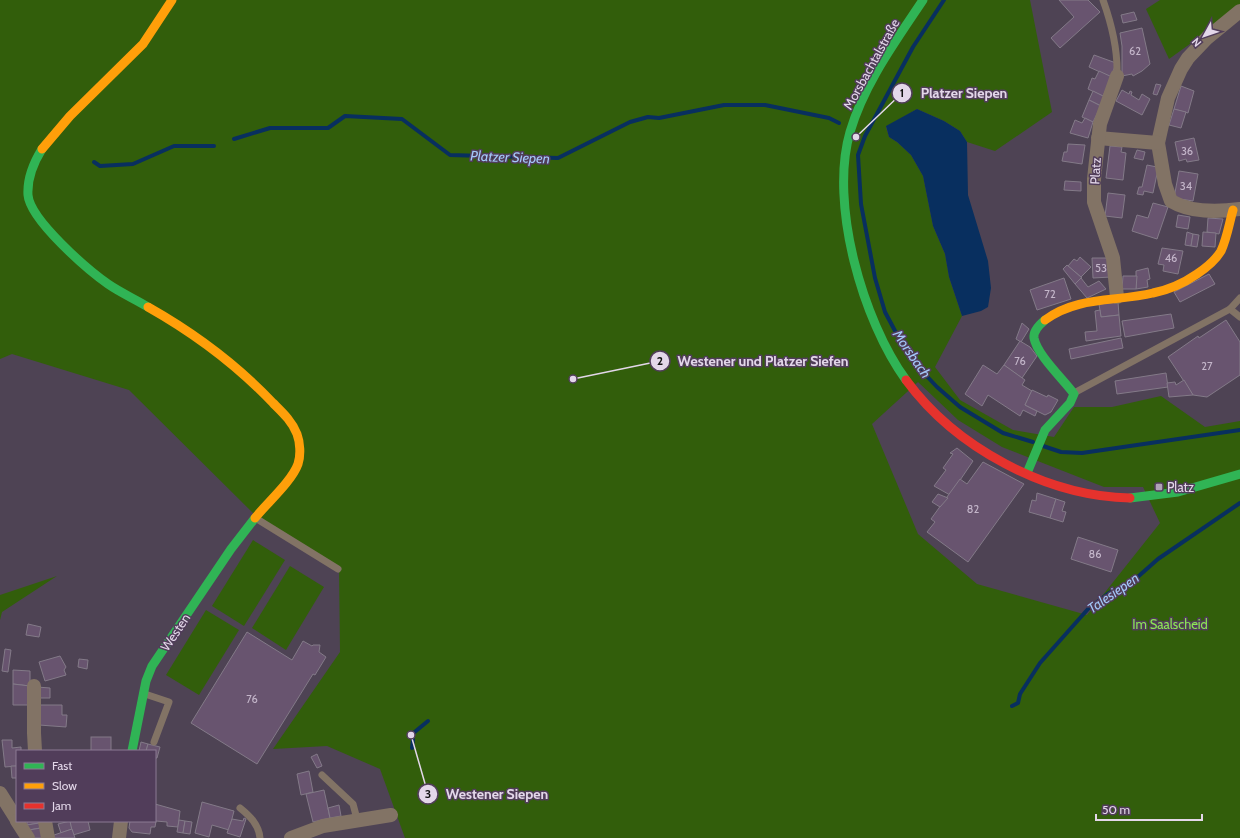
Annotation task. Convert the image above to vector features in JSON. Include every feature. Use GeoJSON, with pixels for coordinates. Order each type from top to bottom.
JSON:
{"type":"FeatureCollection","features":[{"type":"Feature","properties":{"kind":"street","name":"Westen"},"geometry":{"type":"LineString","coordinates":[[132,750],[143,694],[152,666],[230,549],[248,526],[288,481],[298,464],[300,457],[297,434],[290,421],[253,382],[201,339],[170,319],[110,285],[88,269],[65,248],[40,220],[31,205],[28,195],[31,172],[35,160],[43,147],[70,116],[143,44],[172,0]]}},
{"type":"Feature","properties":{"kind":"street","name":"Morsbachtalstraße"},"geometry":{"type":"LineString","coordinates":[[923,0],[870,86],[856,115],[849,134],[845,155],[843,183],[853,258],[866,302],[900,370],[915,392],[944,420],[974,443],[1027,473],[1057,486],[1083,493],[1114,498],[1164,495],[1192,489],[1240,474]]}},
{"type":"Feature","properties":{"kind":"street"},"geometry":{"type":"LineString","coordinates":[[1027,473],[1040,440],[1049,425],[1072,400],[1074,394],[1037,346],[1033,336],[1036,328],[1041,322],[1051,316],[1094,300],[1135,296],[1162,290],[1184,281],[1204,269],[1220,252],[1236,210],[1198,210],[1187,208],[1170,201],[1165,184],[1158,143],[1168,98],[1184,63],[1202,42],[1240,11]]}},
{"type":"Feature","properties":{"kind":"street","name":"Platz"},"geometry":{"type":"LineString","coordinates":[[1117,76],[1100,124],[1094,179],[1094,202],[1113,258],[1117,297]]}},
{"type":"Feature","properties":{"kind":"street","name":"Platz"},"geometry":{"type":"LineString","coordinates":[[1098,138],[1158,143]]}},
{"type":"Feature","properties":{"kind":"street"},"geometry":{"type":"LineString","coordinates":[[34,686],[35,750]]}},
{"type":"Feature","properties":{"kind":"street"},"geometry":{"type":"LineString","coordinates":[[0,794],[16,819]]}},
{"type":"Feature","properties":{"kind":"street"},"geometry":{"type":"LineString","coordinates":[[291,838],[323,826],[391,815]]}},
{"type":"Feature","properties":{"kind":"street"},"geometry":{"type":"LineString","coordinates":[[18,822],[28,838]]}},
{"type":"Feature","properties":{"kind":"street"},"geometry":{"type":"LineString","coordinates":[[45,822],[48,838]]}},
{"type":"Feature","properties":{"kind":"street"},"geometry":{"type":"LineString","coordinates":[[122,822],[122,837]]}},
{"type":"Feature","properties":{"kind":"lane"},"geometry":{"type":"LineString","coordinates":[[1103,0],[1112,26],[1118,63],[1117,76]]}},
{"type":"Feature","properties":{"kind":"lane"},"geometry":{"type":"LineString","coordinates":[[1074,394],[1230,309],[1240,298]]}},
{"type":"Feature","properties":{"kind":"lane"},"geometry":{"type":"LineString","coordinates":[[1230,309],[1240,317]]}},
{"type":"Feature","properties":{"kind":"lane"},"geometry":{"type":"LineString","coordinates":[[255,518],[338,569]]}},
{"type":"Feature","properties":{"kind":"lane"},"geometry":{"type":"LineString","coordinates":[[143,694],[169,702],[154,742]]}},
{"type":"Feature","properties":{"kind":"lane"},"geometry":{"type":"LineString","coordinates":[[322,774],[354,804],[357,820]]}},
{"type":"Feature","properties":{"kind":"lane"},"geometry":{"type":"LineString","coordinates":[[240,808],[251,816],[259,832],[260,838]]}},
{"type":"Feature","properties":{"kind":"green space","name":"Im Saalscheid"},"geometry":{"type":"Polygon","coordinates":[[[0,0],[1030,0],[1052,112],[995,151],[967,142],[960,131],[944,121],[917,109],[886,127],[889,137],[911,155],[923,176],[933,226],[945,254],[949,277],[962,316],[935,367],[960,400],[1013,430],[1054,437],[1074,407],[1112,407],[1161,396],[1205,427],[1240,421],[1240,838],[405,838],[380,769],[327,746],[273,749],[340,652],[339,567],[254,514],[129,390],[12,354],[0,359],[0,0]],[[918,382],[872,424],[918,534],[977,584],[1087,615],[1160,523],[1143,487],[1104,487],[1002,447],[958,420],[918,382]]]}},
{"type":"Feature","properties":{"kind":"green space"},"geometry":{"type":"Polygon","coordinates":[[[1160,0],[1240,0],[1240,8],[1169,59],[1146,9],[1160,0]]]}},
{"type":"Feature","properties":{"kind":"green space"},"geometry":{"type":"Polygon","coordinates":[[[253,540],[285,560],[244,626],[212,606],[253,540]]]}},
{"type":"Feature","properties":{"kind":"green space"},"geometry":{"type":"Polygon","coordinates":[[[290,566],[324,587],[286,650],[252,628],[290,566]]]}},
{"type":"Feature","properties":{"kind":"green space"},"geometry":{"type":"Polygon","coordinates":[[[57,576],[2,612],[0,620],[0,595],[57,576]]]}},
{"type":"Feature","properties":{"kind":"green space"},"geometry":{"type":"Polygon","coordinates":[[[206,610],[239,630],[199,695],[166,675],[206,610]]]}},
{"type":"Feature","properties":{"kind":"water"},"geometry":{"type":"Polygon","coordinates":[[[917,109],[944,121],[960,131],[967,142],[968,195],[988,261],[991,288],[988,307],[981,311],[962,316],[949,277],[945,254],[933,226],[923,176],[911,155],[889,137],[886,126],[917,109]]]}},
{"type":"Feature","properties":{"kind":"building"},"geometry":{"type":"Polygon","coordinates":[[[1059,0],[1088,0],[1100,12],[1060,48],[1051,38],[1074,17],[1059,0]]]}},
{"type":"Feature","properties":{"kind":"building"},"geometry":{"type":"Polygon","coordinates":[[[1134,12],[1137,20],[1123,23],[1121,15],[1134,12]]]}},
{"type":"Feature","properties":{"kind":"building"},"geometry":{"type":"Polygon","coordinates":[[[1142,28],[1150,64],[1133,76],[1132,74],[1122,76],[1122,46],[1120,33],[1142,28]]]}},
{"type":"Feature","properties":{"kind":"building"},"geometry":{"type":"Polygon","coordinates":[[[1094,55],[1116,63],[1111,77],[1089,67],[1094,55]]]}},
{"type":"Feature","properties":{"kind":"building"},"geometry":{"type":"Polygon","coordinates":[[[1099,71],[1112,77],[1103,96],[1088,89],[1092,78],[1095,79],[1099,71]]]}},
{"type":"Feature","properties":{"kind":"building"},"geometry":{"type":"Polygon","coordinates":[[[1156,84],[1161,85],[1157,95],[1153,94],[1156,84]]]}},
{"type":"Feature","properties":{"kind":"building"},"geometry":{"type":"Polygon","coordinates":[[[1181,86],[1194,91],[1188,113],[1174,109],[1181,86]]]}},
{"type":"Feature","properties":{"kind":"building"},"geometry":{"type":"Polygon","coordinates":[[[1122,90],[1129,94],[1130,91],[1132,92],[1131,95],[1139,100],[1142,94],[1150,99],[1142,115],[1116,101],[1122,90]]]}},
{"type":"Feature","properties":{"kind":"building"},"geometry":{"type":"Polygon","coordinates":[[[1093,91],[1105,97],[1101,106],[1089,100],[1093,91]]]}},
{"type":"Feature","properties":{"kind":"building"},"geometry":{"type":"Polygon","coordinates":[[[1089,100],[1101,106],[1093,122],[1082,117],[1089,100]]]}},
{"type":"Feature","properties":{"kind":"building"},"geometry":{"type":"Polygon","coordinates":[[[1174,109],[1186,112],[1181,128],[1169,125],[1174,109]]]}},
{"type":"Feature","properties":{"kind":"building"},"geometry":{"type":"Polygon","coordinates":[[[1085,118],[1093,122],[1088,138],[1070,133],[1075,120],[1082,123],[1085,118]]]}},
{"type":"Feature","properties":{"kind":"building"},"geometry":{"type":"Polygon","coordinates":[[[1194,138],[1199,160],[1187,162],[1186,159],[1179,161],[1175,142],[1194,138]]]}},
{"type":"Feature","properties":{"kind":"building"},"geometry":{"type":"Polygon","coordinates":[[[1068,144],[1085,145],[1082,164],[1062,161],[1064,152],[1067,152],[1068,144]]]}},
{"type":"Feature","properties":{"kind":"building"},"geometry":{"type":"Polygon","coordinates":[[[1110,146],[1122,147],[1121,152],[1126,153],[1123,180],[1106,178],[1110,146]]]}},
{"type":"Feature","properties":{"kind":"building"},"geometry":{"type":"Polygon","coordinates":[[[1137,150],[1145,152],[1143,160],[1134,158],[1137,150]]]}},
{"type":"Feature","properties":{"kind":"building"},"geometry":{"type":"Polygon","coordinates":[[[1147,165],[1157,167],[1158,169],[1153,193],[1144,191],[1143,195],[1137,194],[1139,187],[1142,187],[1147,165]]]}},
{"type":"Feature","properties":{"kind":"building"},"geometry":{"type":"Polygon","coordinates":[[[1179,171],[1198,174],[1193,201],[1174,198],[1179,171]]]}},
{"type":"Feature","properties":{"kind":"building"},"geometry":{"type":"Polygon","coordinates":[[[1065,181],[1081,182],[1081,191],[1064,190],[1065,181]]]}},
{"type":"Feature","properties":{"kind":"building"},"geometry":{"type":"Polygon","coordinates":[[[1108,193],[1125,195],[1122,218],[1105,216],[1108,193]]]}},
{"type":"Feature","properties":{"kind":"building"},"geometry":{"type":"Polygon","coordinates":[[[1153,203],[1168,207],[1157,239],[1132,231],[1137,215],[1148,218],[1153,203]]]}},
{"type":"Feature","properties":{"kind":"building"},"geometry":{"type":"Polygon","coordinates":[[[1178,215],[1190,217],[1188,229],[1176,227],[1178,215]]]}},
{"type":"Feature","properties":{"kind":"building"},"geometry":{"type":"Polygon","coordinates":[[[1208,218],[1223,219],[1219,234],[1207,232],[1208,218]]]}},
{"type":"Feature","properties":{"kind":"building"},"geometry":{"type":"Polygon","coordinates":[[[1187,232],[1193,234],[1191,246],[1185,245],[1187,232]]]}},
{"type":"Feature","properties":{"kind":"building"},"geometry":{"type":"Polygon","coordinates":[[[1203,232],[1216,233],[1215,247],[1202,246],[1203,232]]]}},
{"type":"Feature","properties":{"kind":"building"},"geometry":{"type":"Polygon","coordinates":[[[1193,234],[1199,235],[1197,247],[1191,246],[1193,234]]]}},
{"type":"Feature","properties":{"kind":"building"},"geometry":{"type":"Polygon","coordinates":[[[1162,248],[1183,251],[1178,274],[1163,271],[1164,265],[1158,264],[1162,248]]]}},
{"type":"Feature","properties":{"kind":"building"},"geometry":{"type":"Polygon","coordinates":[[[1080,257],[1091,267],[1081,277],[1068,266],[1074,259],[1077,261],[1080,257]]]}},
{"type":"Feature","properties":{"kind":"building"},"geometry":{"type":"Polygon","coordinates":[[[1092,258],[1110,258],[1111,277],[1093,278],[1092,258]]]}},
{"type":"Feature","properties":{"kind":"building"},"geometry":{"type":"Polygon","coordinates":[[[1067,265],[1082,278],[1075,284],[1063,269],[1067,265]]]}},
{"type":"Feature","properties":{"kind":"building"},"geometry":{"type":"Polygon","coordinates":[[[1148,268],[1150,279],[1147,280],[1148,287],[1136,289],[1136,271],[1148,268]]]}},
{"type":"Feature","properties":{"kind":"building"},"geometry":{"type":"Polygon","coordinates":[[[1209,274],[1215,284],[1180,302],[1174,292],[1209,274]]]}},
{"type":"Feature","properties":{"kind":"building"},"geometry":{"type":"Polygon","coordinates":[[[1123,276],[1137,276],[1136,289],[1122,289],[1123,276]]]}},
{"type":"Feature","properties":{"kind":"building"},"geometry":{"type":"Polygon","coordinates":[[[1064,278],[1071,299],[1037,310],[1030,290],[1064,278]]]}},
{"type":"Feature","properties":{"kind":"building"},"geometry":{"type":"Polygon","coordinates":[[[1081,278],[1088,287],[1099,281],[1106,289],[1087,298],[1075,284],[1081,278]]]}},
{"type":"Feature","properties":{"kind":"building"},"geometry":{"type":"Polygon","coordinates":[[[1118,302],[1119,315],[1101,317],[1099,304],[1118,302]]]}},
{"type":"Feature","properties":{"kind":"building"},"geometry":{"type":"Polygon","coordinates":[[[1100,310],[1101,317],[1119,315],[1121,336],[1086,341],[1085,332],[1097,331],[1095,311],[1100,310]]]}},
{"type":"Feature","properties":{"kind":"building"},"geometry":{"type":"Polygon","coordinates":[[[1171,314],[1174,328],[1125,337],[1122,321],[1171,314]]]}},
{"type":"Feature","properties":{"kind":"building"},"geometry":{"type":"Polygon","coordinates":[[[1226,320],[1240,342],[1240,375],[1207,397],[1193,395],[1168,357],[1198,336],[1199,338],[1226,320]]]}},
{"type":"Feature","properties":{"kind":"building"},"geometry":{"type":"Polygon","coordinates":[[[1022,323],[1029,329],[1021,342],[1016,339],[1022,323]]]}},
{"type":"Feature","properties":{"kind":"building"},"geometry":{"type":"Polygon","coordinates":[[[1121,338],[1123,348],[1071,359],[1069,349],[1121,338]]]}},
{"type":"Feature","properties":{"kind":"building"},"geometry":{"type":"Polygon","coordinates":[[[1020,341],[1030,347],[1037,356],[1022,378],[1004,365],[1020,341]]]}},
{"type":"Feature","properties":{"kind":"building"},"geometry":{"type":"Polygon","coordinates":[[[983,365],[997,374],[1004,365],[1025,380],[1022,385],[1032,391],[1025,405],[1037,411],[1035,416],[1023,410],[1020,416],[988,395],[982,406],[965,394],[983,365]]]}},
{"type":"Feature","properties":{"kind":"building"},"geometry":{"type":"Polygon","coordinates":[[[1166,373],[1168,387],[1117,394],[1115,381],[1166,373]]]}},
{"type":"Feature","properties":{"kind":"building"},"geometry":{"type":"Polygon","coordinates":[[[1184,380],[1193,395],[1169,397],[1167,383],[1175,382],[1176,385],[1184,380]]]}},
{"type":"Feature","properties":{"kind":"building"},"geometry":{"type":"Polygon","coordinates":[[[1032,390],[1058,400],[1051,412],[1045,415],[1025,405],[1032,390]]]}},
{"type":"Feature","properties":{"kind":"building"},"geometry":{"type":"Polygon","coordinates":[[[957,448],[973,461],[950,495],[934,486],[946,470],[943,468],[953,454],[950,453],[957,448]]]}},
{"type":"Feature","properties":{"kind":"building"},"geometry":{"type":"Polygon","coordinates":[[[983,462],[1024,484],[968,562],[927,532],[935,522],[931,519],[960,479],[967,484],[983,462]]]}},
{"type":"Feature","properties":{"kind":"building"},"geometry":{"type":"Polygon","coordinates":[[[1037,493],[1056,499],[1050,518],[1029,512],[1032,500],[1036,501],[1037,493]]]}},
{"type":"Feature","properties":{"kind":"building"},"geometry":{"type":"Polygon","coordinates":[[[938,494],[948,498],[940,507],[932,502],[938,494]]]}},
{"type":"Feature","properties":{"kind":"building"},"geometry":{"type":"Polygon","coordinates":[[[1056,499],[1065,502],[1062,511],[1066,512],[1063,522],[1050,518],[1056,499]]]}},
{"type":"Feature","properties":{"kind":"building"},"geometry":{"type":"Polygon","coordinates":[[[1078,537],[1118,550],[1111,572],[1071,559],[1078,537]]]}},
{"type":"Feature","properties":{"kind":"building"},"geometry":{"type":"Polygon","coordinates":[[[28,624],[41,627],[39,637],[26,635],[28,624]]]}},
{"type":"Feature","properties":{"kind":"building"},"geometry":{"type":"Polygon","coordinates":[[[247,632],[292,660],[303,641],[312,646],[320,645],[319,652],[326,657],[315,675],[313,674],[257,764],[191,723],[247,632]]]}},
{"type":"Feature","properties":{"kind":"building"},"geometry":{"type":"Polygon","coordinates":[[[5,649],[11,650],[8,672],[2,671],[5,649]]]}},
{"type":"Feature","properties":{"kind":"building"},"geometry":{"type":"Polygon","coordinates":[[[60,656],[66,667],[64,670],[66,675],[45,681],[39,662],[60,656]]]}},
{"type":"Feature","properties":{"kind":"building"},"geometry":{"type":"Polygon","coordinates":[[[79,659],[88,660],[87,669],[78,667],[79,659]]]}},
{"type":"Feature","properties":{"kind":"building"},"geometry":{"type":"Polygon","coordinates":[[[13,670],[30,671],[30,686],[13,684],[13,670]]]}},
{"type":"Feature","properties":{"kind":"building"},"geometry":{"type":"Polygon","coordinates":[[[13,684],[30,686],[30,705],[13,705],[13,684]]]}},
{"type":"Feature","properties":{"kind":"building"},"geometry":{"type":"Polygon","coordinates":[[[37,687],[50,688],[50,698],[37,698],[37,687]]]}},
{"type":"Feature","properties":{"kind":"building"},"geometry":{"type":"Polygon","coordinates":[[[40,705],[62,705],[62,715],[67,715],[66,727],[39,725],[40,705]]]}},
{"type":"Feature","properties":{"kind":"building"},"geometry":{"type":"Polygon","coordinates":[[[91,737],[111,737],[111,750],[91,750],[91,737]]]}},
{"type":"Feature","properties":{"kind":"building"},"geometry":{"type":"Polygon","coordinates":[[[2,740],[12,740],[12,748],[21,747],[21,750],[16,750],[16,766],[5,767],[2,740]]]}},
{"type":"Feature","properties":{"kind":"building"},"geometry":{"type":"Polygon","coordinates":[[[141,742],[148,744],[146,750],[139,750],[141,742]]]}},
{"type":"Feature","properties":{"kind":"building"},"geometry":{"type":"Polygon","coordinates":[[[148,744],[160,747],[157,758],[156,750],[146,750],[148,744]]]}},
{"type":"Feature","properties":{"kind":"building"},"geometry":{"type":"Polygon","coordinates":[[[317,754],[322,766],[317,768],[311,757],[317,754]]]}},
{"type":"Feature","properties":{"kind":"building"},"geometry":{"type":"Polygon","coordinates":[[[11,766],[16,766],[16,778],[12,778],[11,766]]]}},
{"type":"Feature","properties":{"kind":"building"},"geometry":{"type":"Polygon","coordinates":[[[309,771],[313,792],[301,795],[297,774],[309,771]]]}},
{"type":"Feature","properties":{"kind":"building"},"geometry":{"type":"Polygon","coordinates":[[[324,790],[330,818],[313,822],[306,794],[324,790]]]}},
{"type":"Feature","properties":{"kind":"building"},"geometry":{"type":"Polygon","coordinates":[[[202,802],[234,811],[229,830],[212,825],[209,837],[195,833],[202,802]]]}},
{"type":"Feature","properties":{"kind":"building"},"geometry":{"type":"Polygon","coordinates":[[[156,804],[180,811],[178,827],[167,826],[167,822],[156,821],[156,804]]]}},
{"type":"Feature","properties":{"kind":"building"},"geometry":{"type":"Polygon","coordinates":[[[339,805],[341,816],[330,818],[328,808],[339,805]]]}},
{"type":"Feature","properties":{"kind":"building"},"geometry":{"type":"Polygon","coordinates":[[[244,818],[246,819],[240,837],[227,833],[232,819],[243,821],[244,818]]]}},
{"type":"Feature","properties":{"kind":"building"},"geometry":{"type":"Polygon","coordinates":[[[179,820],[185,821],[183,833],[177,832],[179,820]]]}},
{"type":"Feature","properties":{"kind":"building"},"geometry":{"type":"Polygon","coordinates":[[[185,821],[192,822],[190,834],[183,833],[185,821]]]}},
{"type":"Feature","properties":{"kind":"building"},"geometry":{"type":"Polygon","coordinates":[[[27,822],[39,822],[39,823],[27,825],[27,822]]]}},
{"type":"Feature","properties":{"kind":"building"},"geometry":{"type":"Polygon","coordinates":[[[70,822],[72,829],[61,833],[58,824],[70,822]]]}},
{"type":"Feature","properties":{"kind":"building"},"geometry":{"type":"Polygon","coordinates":[[[70,822],[88,822],[90,830],[73,835],[70,822]]]}},
{"type":"Feature","properties":{"kind":"building"},"geometry":{"type":"Polygon","coordinates":[[[130,822],[156,822],[155,827],[151,827],[150,834],[132,832],[129,828],[130,822]]]}},
{"type":"Feature","properties":{"kind":"building"},"geometry":{"type":"Polygon","coordinates":[[[39,823],[40,828],[29,830],[27,825],[39,823]]]}},
{"type":"Feature","properties":{"kind":"building"},"geometry":{"type":"Polygon","coordinates":[[[41,828],[43,838],[33,838],[29,830],[41,828]]]}},
{"type":"Feature","properties":{"kind":"building"},"geometry":{"type":"Polygon","coordinates":[[[72,829],[75,838],[52,838],[51,836],[72,829]]]}},
{"type":"Feature","properties":{"kind":"waterway","name":"Morsbach"},"geometry":{"type":"LineString","coordinates":[[944,0],[913,47],[865,136],[858,155],[861,204],[875,278],[885,312],[902,344],[921,370],[937,387],[960,407],[1003,433],[1033,442]]}},
{"type":"Feature","properties":{"kind":"waterway","name":"Platzer Siepen"},"geometry":{"type":"LineString","coordinates":[[234,139],[270,128],[328,128],[345,116],[402,119],[450,155],[558,158],[630,122],[648,117],[659,118],[724,105],[765,105],[829,118],[839,123]]}},
{"type":"Feature","properties":{"kind":"waterway","name":"Platzer Siepen"},"geometry":{"type":"LineString","coordinates":[[94,162],[100,166],[133,164],[174,146],[214,146]]}},
{"type":"Feature","properties":{"kind":"waterway","name":"Morsbach"},"geometry":{"type":"LineString","coordinates":[[1043,446],[1061,452],[1082,453],[1240,430]]}},
{"type":"Feature","properties":{"kind":"waterway","name":"Talesiepen"},"geometry":{"type":"LineString","coordinates":[[1012,706],[1018,703],[1020,694],[1040,663],[1088,609],[1109,593],[1132,582],[1158,559],[1240,503]]}},
{"type":"Feature","properties":{"kind":"waterway"},"geometry":{"type":"LineString","coordinates":[[412,748],[413,740],[411,735],[428,721]]}},
{"type":"Feature","properties":{"kind":"traffic: fast"},"geometry":{"type":"LineString","coordinates":[[906,380],[890,355],[876,326],[864,295],[854,261],[847,227],[844,193],[845,161],[850,132],[863,97],[881,64],[923,0]]}},
{"type":"Feature","properties":{"kind":"traffic: fast"},"geometry":{"type":"LineString","coordinates":[[42,149],[36,159],[28,189],[31,205],[39,217],[61,244],[99,277],[113,287],[148,307]]}},
{"type":"Feature","properties":{"kind":"traffic: fast"},"geometry":{"type":"LineString","coordinates":[[1027,473],[1045,430],[1070,403],[1074,394],[1045,359],[1036,345],[1034,333],[1045,320]]}},
{"type":"Feature","properties":{"kind":"traffic: fast"},"geometry":{"type":"LineString","coordinates":[[1130,498],[1178,492],[1240,474]]}},
{"type":"Feature","properties":{"kind":"traffic: fast"},"geometry":{"type":"LineString","coordinates":[[132,750],[146,681],[152,666],[231,549],[255,518]]}},
{"type":"Feature","properties":{"kind":"traffic: slow"},"geometry":{"type":"LineString","coordinates":[[42,149],[70,116],[143,44],[172,0]]}},
{"type":"Feature","properties":{"kind":"traffic: slow"},"geometry":{"type":"LineString","coordinates":[[1045,320],[1057,312],[1083,303],[1159,292],[1176,286],[1192,277],[1210,264],[1221,251],[1233,210]]}},
{"type":"Feature","properties":{"kind":"traffic: slow"},"geometry":{"type":"LineString","coordinates":[[148,307],[182,327],[229,362],[280,410],[295,429],[298,437],[300,457],[295,471],[285,485],[255,518]]}},
{"type":"Feature","properties":{"kind":"traffic: jam"},"geometry":{"type":"LineString","coordinates":[[906,380],[927,405],[950,427],[977,447],[1005,464],[1035,478],[1067,488],[1098,495],[1130,498]]}},
{"type":"Feature","properties":{"kind":"place","name":"Platzer Siepen"},"geometry":{"type":"Point","coordinates":[856,137]}},
{"type":"Feature","properties":{"kind":"place","name":"Westener und Platzer Siefen"},"geometry":{"type":"Point","coordinates":[573,379]}},
{"type":"Feature","properties":{"kind":"place","name":"Platz"},"geometry":{"type":"Point","coordinates":[1159,487]}},
{"type":"Feature","properties":{"kind":"place","name":"Westener Siepen"},"geometry":{"type":"Point","coordinates":[411,735]}}]}
